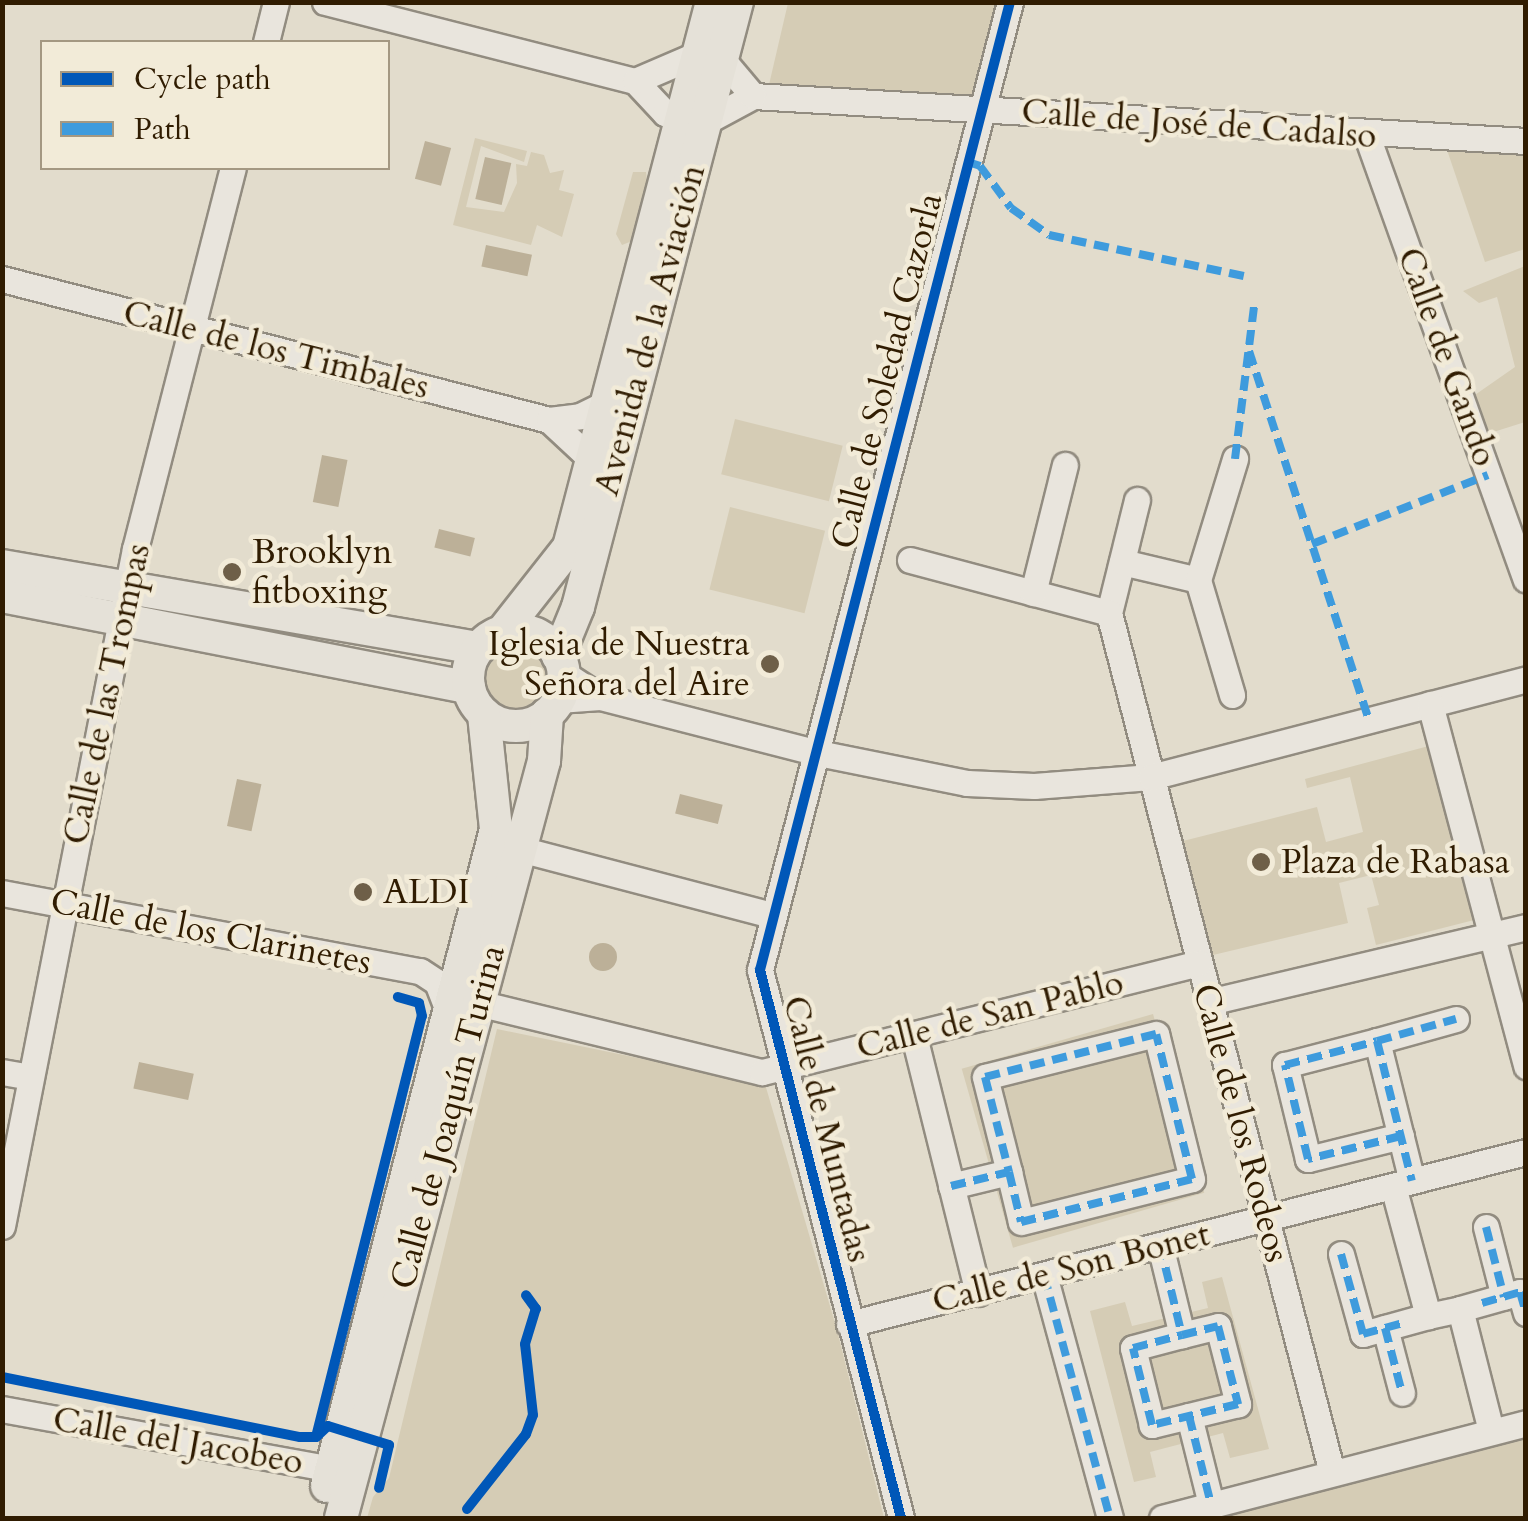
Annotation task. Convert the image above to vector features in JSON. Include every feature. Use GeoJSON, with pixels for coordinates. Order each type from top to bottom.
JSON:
{"type":"FeatureCollection","features":[{"type":"Feature","properties":{"kind":"main road","name":"Avenida de la Aviación"},"geometry":{"type":"LineString","coordinates":[[491,640],[560,566],[592,460],[712,2]]}},
{"type":"Feature","properties":{"kind":"main road","name":"Avenida de la Aviación"},"geometry":{"type":"LineString","coordinates":[[699,60],[737,2]]}},
{"type":"Feature","properties":{"kind":"main road","name":"Avenida de la Aviación"},"geometry":{"type":"LineString","coordinates":[[557,686],[578,607],[683,118]]}},
{"type":"Feature","properties":{"kind":"main road"},"geometry":{"type":"LineString","coordinates":[[2,566],[124,604],[477,701],[522,725],[557,686],[529,632],[491,640],[124,604],[2,596]]}},
{"type":"Feature","properties":{"kind":"main road"},"geometry":{"type":"LineString","coordinates":[[477,701],[491,640]]}},
{"type":"Feature","properties":{"kind":"main road","name":"Calle de Joaquín Turina"},"geometry":{"type":"LineString","coordinates":[[319,1518],[342,1471],[463,1008],[520,849],[544,761],[557,686]]}},
{"type":"Feature","properties":{"kind":"main road","name":"Calle de Joaquín Turina"},"geometry":{"type":"LineString","coordinates":[[463,1008],[466,948],[498,816],[477,701]]}},
{"type":"Feature","properties":{"kind":"main road","name":"Calle de Joaquín Turina"},"geometry":{"type":"LineString","coordinates":[[340,1518],[342,1471]]}},
{"type":"Feature","properties":{"kind":"street"},"geometry":{"type":"LineString","coordinates":[[266,40],[276,2]]}},
{"type":"Feature","properties":{"kind":"street"},"geometry":{"type":"LineString","coordinates":[[325,2],[635,81],[683,118],[754,96]]}},
{"type":"Feature","properties":{"kind":"street","name":"Calle de Soledad Cazorla"},"geometry":{"type":"LineString","coordinates":[[818,754],[1010,2]]}},
{"type":"Feature","properties":{"kind":"street"},"geometry":{"type":"LineString","coordinates":[[635,81],[699,60],[754,96]]}},
{"type":"Feature","properties":{"kind":"street","name":"Calle de José de Cadalso"},"geometry":{"type":"LineString","coordinates":[[754,96],[1368,136],[1526,141]]}},
{"type":"Feature","properties":{"kind":"street","name":"Calle de Gando"},"geometry":{"type":"LineString","coordinates":[[1368,136],[1526,579]]}},
{"type":"Feature","properties":{"kind":"street","name":"Calle de las Trompas"},"geometry":{"type":"LineString","coordinates":[[2,1226],[124,604],[233,170]]}},
{"type":"Feature","properties":{"kind":"street","name":"Calle de los Timbales"},"geometry":{"type":"LineString","coordinates":[[2,280],[550,420],[580,416],[607,404]]}},
{"type":"Feature","properties":{"kind":"street","name":"Calle de los Timbales"},"geometry":{"type":"LineString","coordinates":[[550,420],[592,460]]}},
{"type":"Feature","properties":{"kind":"street"},"geometry":{"type":"LineString","coordinates":[[1232,695],[1198,580],[1236,459]]}},
{"type":"Feature","properties":{"kind":"street"},"geometry":{"type":"LineString","coordinates":[[1032,593],[1065,465]]}},
{"type":"Feature","properties":{"kind":"street"},"geometry":{"type":"LineString","coordinates":[[1109,613],[1137,500]]}},
{"type":"Feature","properties":{"kind":"street","name":"Calle de Soledad Cazorla"},"geometry":{"type":"LineString","coordinates":[[910,560],[1109,613]]}},
{"type":"Feature","properties":{"kind":"street"},"geometry":{"type":"LineString","coordinates":[[1122,562],[1198,580]]}},
{"type":"Feature","properties":{"kind":"street","name":"Calle de los Rodeos"},"geometry":{"type":"LineString","coordinates":[[1109,613],[1330,1469]]}},
{"type":"Feature","properties":{"kind":"street"},"geometry":{"type":"LineString","coordinates":[[557,686],[818,754],[967,783],[1034,786],[1151,777],[1526,678]]}},
{"type":"Feature","properties":{"kind":"street"},"geometry":{"type":"LineString","coordinates":[[1430,704],[1526,1066]]}},
{"type":"Feature","properties":{"kind":"street","name":"Calle de Muntadas"},"geometry":{"type":"LineString","coordinates":[[818,754],[760,970],[780,1068],[902,1518]]}},
{"type":"Feature","properties":{"kind":"street"},"geometry":{"type":"LineString","coordinates":[[520,849],[772,915]]}},
{"type":"Feature","properties":{"kind":"street","name":"Calle de los Clarinetes"},"geometry":{"type":"LineString","coordinates":[[2,892],[420,971],[463,1008]]}},
{"type":"Feature","properties":{"kind":"street"},"geometry":{"type":"LineString","coordinates":[[1210,1002],[1526,927]]}},
{"type":"Feature","properties":{"kind":"street","name":"Calle de los Clarinetes"},"geometry":{"type":"LineString","coordinates":[[420,971],[452,961],[466,948]]}},
{"type":"Feature","properties":{"kind":"street","name":"Calle de San Pablo"},"geometry":{"type":"LineString","coordinates":[[463,1008],[762,1072],[1199,963]]}},
{"type":"Feature","properties":{"kind":"street"},"geometry":{"type":"LineString","coordinates":[[1401,1136],[1308,1159],[1284,1065],[1456,1019]]}},
{"type":"Feature","properties":{"kind":"street"},"geometry":{"type":"LineString","coordinates":[[1156,1034],[1192,1179],[1021,1222],[1009,1172],[985,1077],[1156,1034]]}},
{"type":"Feature","properties":{"kind":"street"},"geometry":{"type":"LineString","coordinates":[[914,1036],[978,1292]]}},
{"type":"Feature","properties":{"kind":"street"},"geometry":{"type":"LineString","coordinates":[[1378,1042],[1401,1136],[1402,1183],[1428,1316]]}},
{"type":"Feature","properties":{"kind":"street"},"geometry":{"type":"LineString","coordinates":[[2,1072],[31,1077]]}},
{"type":"Feature","properties":{"kind":"street","name":"Calle de Son Bonet"},"geometry":{"type":"LineString","coordinates":[[849,1324],[1526,1152]]}},
{"type":"Feature","properties":{"kind":"street"},"geometry":{"type":"LineString","coordinates":[[951,1186],[1009,1172]]}},
{"type":"Feature","properties":{"kind":"street"},"geometry":{"type":"LineString","coordinates":[[1486,1227],[1504,1297]]}},
{"type":"Feature","properties":{"kind":"street"},"geometry":{"type":"LineString","coordinates":[[1160,1246],[1182,1335]]}},
{"type":"Feature","properties":{"kind":"street"},"geometry":{"type":"LineString","coordinates":[[1340,1254],[1363,1334],[1520,1292],[1526,1313]]}},
{"type":"Feature","properties":{"kind":"street"},"geometry":{"type":"LineString","coordinates":[[1044,1275],[1110,1518]]}},
{"type":"Feature","properties":{"kind":"street"},"geometry":{"type":"LineString","coordinates":[[1460,1310],[1490,1431]]}},
{"type":"Feature","properties":{"kind":"street"},"geometry":{"type":"LineString","coordinates":[[1218,1326],[1238,1404],[1152,1425],[1133,1348],[1182,1335],[1218,1326]]}},
{"type":"Feature","properties":{"kind":"street"},"geometry":{"type":"LineString","coordinates":[[1385,1328],[1402,1392]]}},
{"type":"Feature","properties":{"kind":"street","name":"Calle del Jacobeo"},"geometry":{"type":"LineString","coordinates":[[2,1409],[342,1471]]}},
{"type":"Feature","properties":{"kind":"street"},"geometry":{"type":"LineString","coordinates":[[1189,1416],[1211,1504]]}},
{"type":"Feature","properties":{"kind":"street"},"geometry":{"type":"LineString","coordinates":[[1162,1518],[1330,1469],[1526,1422]]}},
{"type":"Feature","properties":{"kind":"shaded area"},"geometry":{"type":"Polygon","coordinates":[[[788,3],[1005,3],[981,110],[768,89],[788,3]]]}},
{"type":"Feature","properties":{"kind":"shaded area"},"geometry":{"type":"Polygon","coordinates":[[[475,138],[527,151],[524,162],[481,146],[466,207],[504,212],[517,183],[516,164],[527,166],[531,152],[544,155],[550,173],[564,170],[559,190],[574,194],[562,237],[537,225],[531,245],[453,225],[475,138]]]}},
{"type":"Feature","properties":{"kind":"shaded area"},"geometry":{"type":"Polygon","coordinates":[[[425,141],[451,148],[441,186],[415,179],[425,141]]]}},
{"type":"Feature","properties":{"kind":"shaded area"},"geometry":{"type":"Polygon","coordinates":[[[1525,142],[1525,249],[1485,262],[1445,144],[1525,142]]]}},
{"type":"Feature","properties":{"kind":"shaded area"},"geometry":{"type":"Polygon","coordinates":[[[485,157],[511,163],[502,205],[475,199],[485,157]]]}},
{"type":"Feature","properties":{"kind":"shaded area"},"geometry":{"type":"Polygon","coordinates":[[[633,172],[646,172],[647,181],[632,241],[622,245],[616,234],[633,172]]]}},
{"type":"Feature","properties":{"kind":"shaded area"},"geometry":{"type":"Polygon","coordinates":[[[486,245],[532,255],[527,276],[481,267],[486,245]]]}},
{"type":"Feature","properties":{"kind":"shaded area"},"geometry":{"type":"Polygon","coordinates":[[[1525,266],[1525,422],[1484,435],[1472,397],[1515,367],[1497,297],[1479,303],[1463,291],[1525,266]]]}},
{"type":"Feature","properties":{"kind":"shaded area"},"geometry":{"type":"Polygon","coordinates":[[[735,419],[843,446],[829,501],[721,474],[735,419]]]}},
{"type":"Feature","properties":{"kind":"shaded area"},"geometry":{"type":"Polygon","coordinates":[[[322,455],[348,460],[338,507],[313,502],[322,455]]]}},
{"type":"Feature","properties":{"kind":"shaded area"},"geometry":{"type":"Polygon","coordinates":[[[730,507],[825,531],[805,613],[709,589],[730,507]]]}},
{"type":"Feature","properties":{"kind":"shaded area"},"geometry":{"type":"Polygon","coordinates":[[[439,529],[475,538],[470,556],[434,547],[439,529]]]}},
{"type":"Feature","properties":{"kind":"shaded area"},"geometry":{"type":"Polygon","coordinates":[[[515,646],[537,655],[546,677],[537,699],[515,708],[493,699],[484,677],[493,655],[515,646]]]}},
{"type":"Feature","properties":{"kind":"shaded area"},"geometry":{"type":"Polygon","coordinates":[[[1440,743],[1486,917],[1376,945],[1367,908],[1379,905],[1371,875],[1339,883],[1348,923],[1213,955],[1183,841],[1317,807],[1326,842],[1363,832],[1350,777],[1307,788],[1305,779],[1440,743]]]}},
{"type":"Feature","properties":{"kind":"shaded area"},"geometry":{"type":"Polygon","coordinates":[[[237,779],[261,784],[251,831],[227,826],[237,779]]]}},
{"type":"Feature","properties":{"kind":"shaded area"},"geometry":{"type":"Polygon","coordinates":[[[680,794],[723,805],[718,824],[675,813],[680,794]]]}},
{"type":"Feature","properties":{"kind":"shaded area"},"geometry":{"type":"Polygon","coordinates":[[[603,943],[613,947],[617,957],[613,967],[603,971],[593,967],[589,957],[593,947],[603,943]]]}},
{"type":"Feature","properties":{"kind":"shaded area"},"geometry":{"type":"Polygon","coordinates":[[[1153,1014],[1204,1193],[1013,1248],[962,1069],[1153,1014]]]}},
{"type":"Feature","properties":{"kind":"shaded area"},"geometry":{"type":"Polygon","coordinates":[[[497,1029],[765,1084],[837,1330],[884,1518],[367,1518],[373,1497],[389,1478],[497,1029]]]}},
{"type":"Feature","properties":{"kind":"shaded area"},"geometry":{"type":"Polygon","coordinates":[[[139,1062],[194,1074],[188,1100],[133,1088],[139,1062]]]}},
{"type":"Feature","properties":{"kind":"shaded area"},"geometry":{"type":"Polygon","coordinates":[[[1222,1277],[1269,1449],[1230,1458],[1223,1433],[1150,1452],[1156,1477],[1134,1482],[1090,1311],[1125,1302],[1132,1326],[1208,1308],[1202,1282],[1222,1277]]]}},
{"type":"Feature","properties":{"kind":"shaded area"},"geometry":{"type":"Polygon","coordinates":[[[1525,1419],[1525,1518],[1196,1518],[1525,1419]]]}},
{"type":"Feature","properties":{"kind":"marked path"},"geometry":{"type":"LineString","coordinates":[[968,162],[980,166],[1011,208],[1049,235],[1244,276]]}},
{"type":"Feature","properties":{"kind":"marked path"},"geometry":{"type":"LineString","coordinates":[[1235,459],[1254,306]]}},
{"type":"Feature","properties":{"kind":"marked path"},"geometry":{"type":"LineString","coordinates":[[1249,351],[1369,720]]}},
{"type":"Feature","properties":{"kind":"marked path"},"geometry":{"type":"LineString","coordinates":[[1312,544],[1488,475]]}},
{"type":"Feature","properties":{"kind":"marked path"},"geometry":{"type":"LineString","coordinates":[[1377,1041],[1456,1019]]}},
{"type":"Feature","properties":{"kind":"marked path"},"geometry":{"type":"LineString","coordinates":[[951,1186],[1009,1172],[1021,1222],[1192,1179],[1156,1034],[985,1077],[1009,1172]]}},
{"type":"Feature","properties":{"kind":"marked path"},"geometry":{"type":"LineString","coordinates":[[1401,1136],[1308,1159],[1285,1065],[1377,1041],[1412,1181]]}},
{"type":"Feature","properties":{"kind":"marked path"},"geometry":{"type":"LineString","coordinates":[[1486,1227],[1504,1297]]}},
{"type":"Feature","properties":{"kind":"marked path"},"geometry":{"type":"LineString","coordinates":[[1160,1245],[1182,1335],[1218,1326],[1238,1404],[1152,1425],[1133,1348],[1182,1335]]}},
{"type":"Feature","properties":{"kind":"marked path"},"geometry":{"type":"LineString","coordinates":[[1341,1254],[1363,1334],[1403,1323]]}},
{"type":"Feature","properties":{"kind":"marked path"},"geometry":{"type":"LineString","coordinates":[[1044,1275],[1110,1518]]}},
{"type":"Feature","properties":{"kind":"marked path"},"geometry":{"type":"LineString","coordinates":[[1482,1303],[1520,1292],[1526,1313]]}},
{"type":"Feature","properties":{"kind":"marked path"},"geometry":{"type":"LineString","coordinates":[[1385,1328],[1402,1393]]}},
{"type":"Feature","properties":{"kind":"marked path"},"geometry":{"type":"LineString","coordinates":[[1189,1416],[1211,1504]]}},
{"type":"Feature","properties":{"kind":"cycle path"},"geometry":{"type":"LineString","coordinates":[[901,1518],[760,970],[1010,2]]}},
{"type":"Feature","properties":{"kind":"cycle path"},"geometry":{"type":"LineString","coordinates":[[316,1437],[422,1016],[419,1003],[398,997]]}},
{"type":"Feature","properties":{"kind":"cycle path"},"geometry":{"type":"LineString","coordinates":[[467,1509],[526,1434],[533,1415],[525,1344],[536,1309],[526,1295]]}},
{"type":"Feature","properties":{"kind":"cycle path"},"geometry":{"type":"LineString","coordinates":[[2,1377],[300,1437],[316,1437],[328,1426],[389,1445],[379,1488]]}},
{"type":"Feature","properties":{"kind":"place","name":"Brooklyn fitboxing"},"geometry":{"type":"Point","coordinates":[232,572]}},
{"type":"Feature","properties":{"kind":"place","name":"Iglesia de Nuestra Señora del Aire"},"geometry":{"type":"Point","coordinates":[770,664]}},
{"type":"Feature","properties":{"kind":"place","name":"Plaza de Rabasa"},"geometry":{"type":"Point","coordinates":[1261,862]}},
{"type":"Feature","properties":{"kind":"place","name":"ALDI"},"geometry":{"type":"Point","coordinates":[363,892]}}]}
